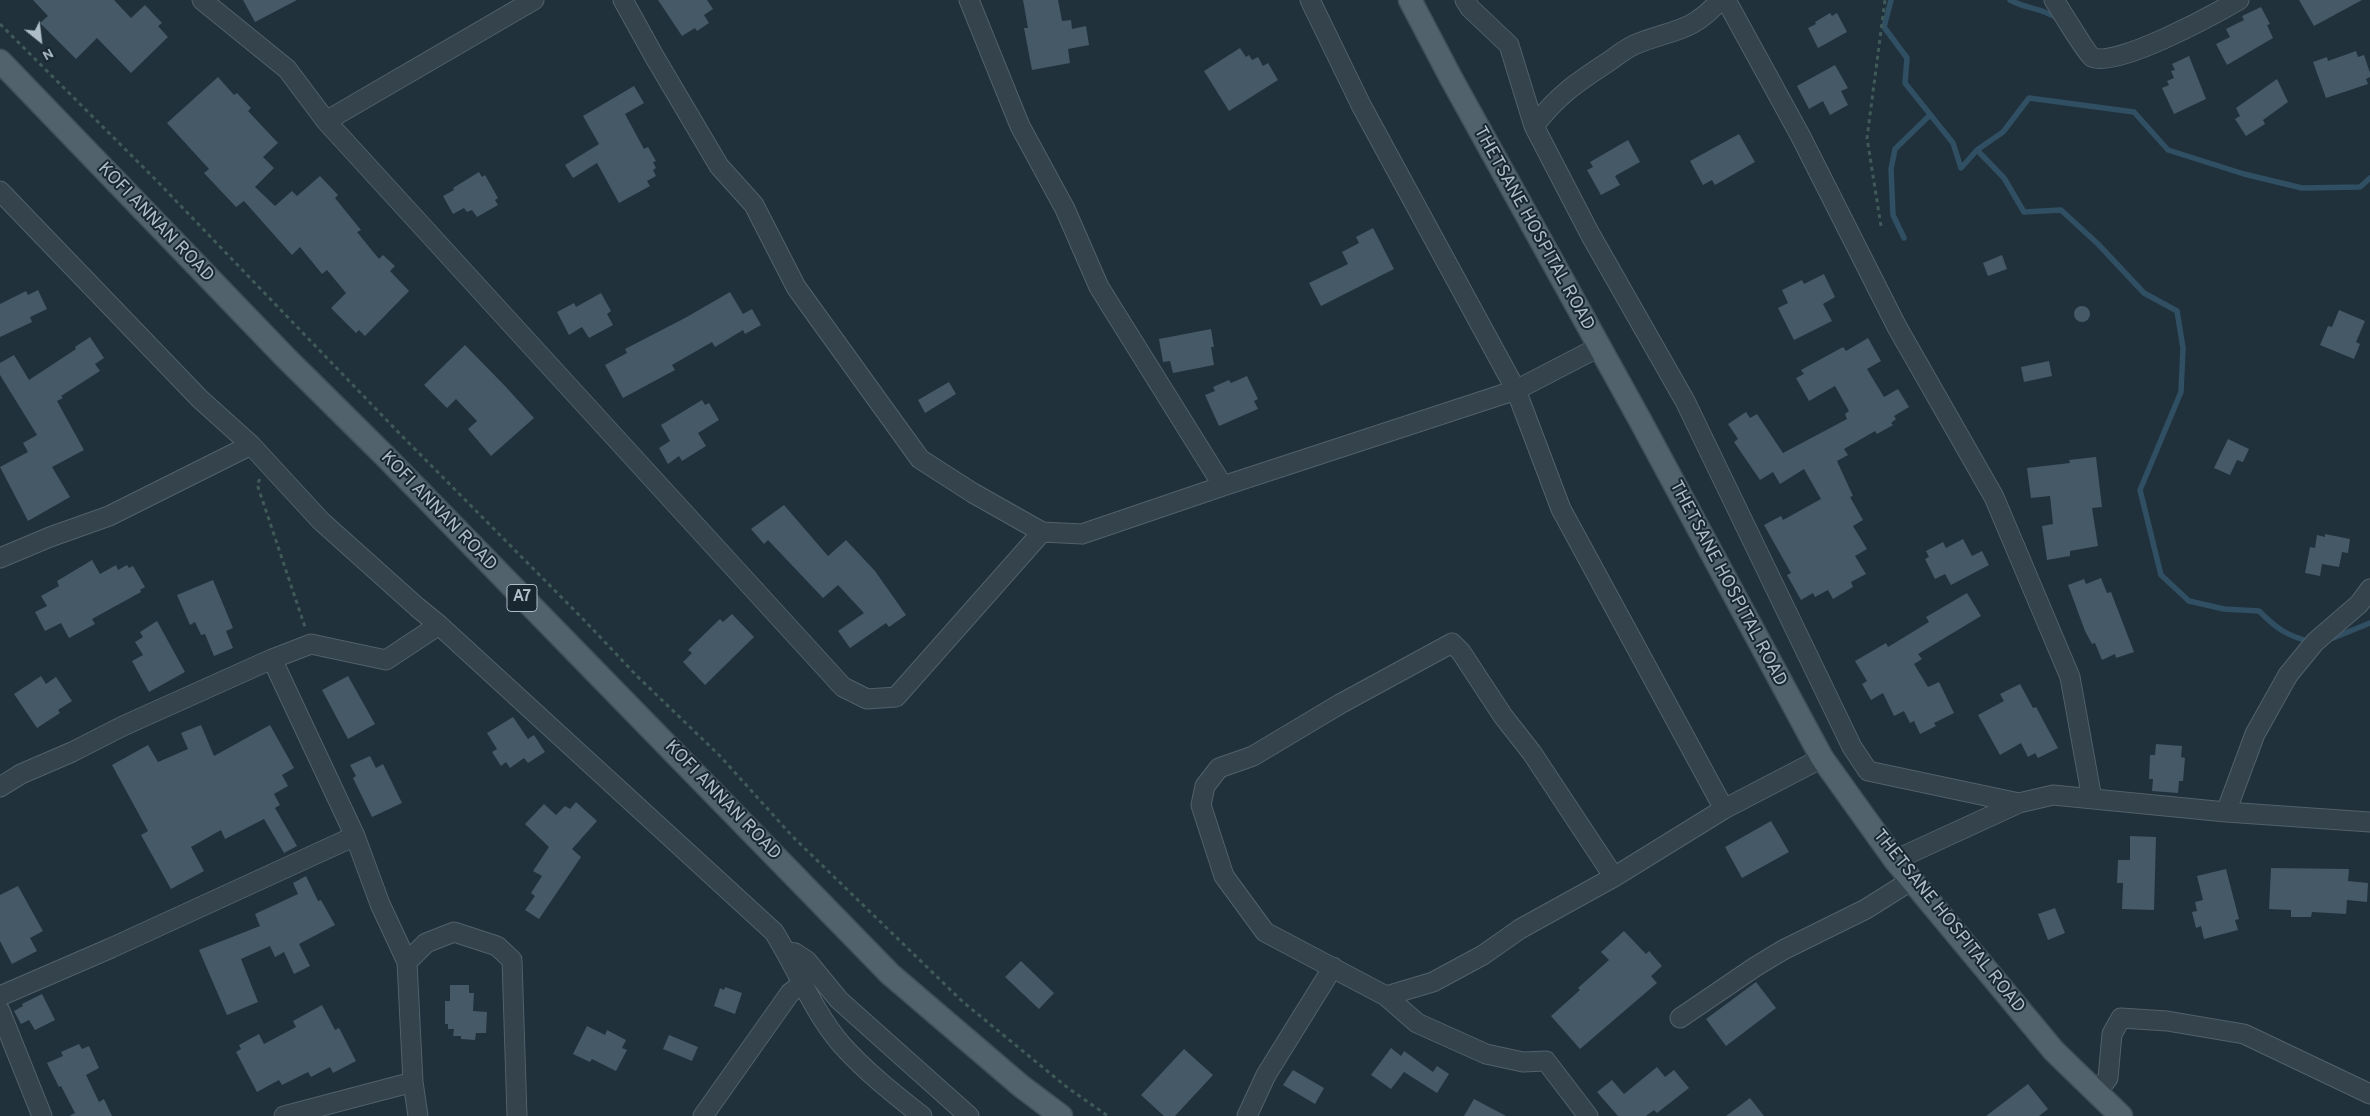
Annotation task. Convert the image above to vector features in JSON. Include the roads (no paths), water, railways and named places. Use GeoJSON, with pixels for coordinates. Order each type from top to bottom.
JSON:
{"type":"FeatureCollection","features":[{"type":"Feature","properties":{"kind":"main road","name":"THETSANE HOSPITAL ROAD"},"geometry":{"type":"LineString","coordinates":[[1410,0],[1455,87],[1599,347],[1822,758],[1895,860],[2054,1051],[2121,1116]]}},
{"type":"Feature","properties":{"kind":"main road","name":"KOFI ANNAN ROAD"},"geometry":{"type":"LineString","coordinates":[[0,62],[279,351],[387,458],[890,974],[1021,1086],[1061,1116]]}},
{"type":"Feature","properties":{"kind":"street"},"geometry":{"type":"LineString","coordinates":[[202,0],[287,69],[326,121],[843,687],[867,699],[896,697],[1042,532]]}},
{"type":"Feature","properties":{"kind":"street"},"geometry":{"type":"LineString","coordinates":[[326,121],[534,0]]}},
{"type":"Feature","properties":{"kind":"street"},"geometry":{"type":"LineString","coordinates":[[623,0],[719,166],[754,205],[796,287],[920,459],[973,494],[1042,532],[1082,534],[1516,390],[1599,347]]}},
{"type":"Feature","properties":{"kind":"street"},"geometry":{"type":"LineString","coordinates":[[969,0],[1020,126],[1065,209],[1099,287],[1224,486]]}},
{"type":"Feature","properties":{"kind":"street"},"geometry":{"type":"LineString","coordinates":[[1310,0],[1361,105],[1516,390],[1562,509],[1724,808]]}},
{"type":"Feature","properties":{"kind":"street"},"geometry":{"type":"LineString","coordinates":[[1534,126],[1552,102],[1572,86],[1633,45],[1676,31],[1706,16],[1720,0]]}},
{"type":"Feature","properties":{"kind":"street"},"geometry":{"type":"LineString","coordinates":[[1726,0],[1800,135],[1897,327],[1994,497],[2070,677],[2092,799]]}},
{"type":"Feature","properties":{"kind":"street"},"geometry":{"type":"LineString","coordinates":[[2054,0],[2090,56],[2102,60],[2130,54],[2239,0]]}},
{"type":"Feature","properties":{"kind":"street"},"geometry":{"type":"LineString","coordinates":[[1473,3],[1509,45],[1534,126],[1590,234],[1685,401],[1852,747],[1868,771],[2019,803]]}},
{"type":"Feature","properties":{"kind":"street"},"geometry":{"type":"LineString","coordinates":[[0,190],[200,399],[251,446],[321,521],[439,625],[774,932],[787,952],[802,984],[841,1044],[888,1088],[922,1116]]}},
{"type":"Feature","properties":{"kind":"street"},"geometry":{"type":"LineString","coordinates":[[1,556],[109,516],[251,446]]}},
{"type":"Feature","properties":{"kind":"street"},"geometry":{"type":"LineString","coordinates":[[2226,812],[2256,734],[2288,675],[2315,642],[2359,604],[2370,589]]}},
{"type":"Feature","properties":{"kind":"street"},"geometry":{"type":"LineString","coordinates":[[0,787],[21,774],[72,752],[123,726],[272,659],[311,644],[386,660],[439,625]]}},
{"type":"Feature","properties":{"kind":"street"},"geometry":{"type":"LineString","coordinates":[[1588,1116],[1546,1061],[1523,1062],[1486,1054],[1417,1023],[1386,996],[1265,932],[1224,876],[1201,805],[1205,786],[1219,768],[1253,756],[1340,704],[1452,643],[1461,652],[1503,716],[1532,753],[1614,877]]}},
{"type":"Feature","properties":{"kind":"street"},"geometry":{"type":"LineString","coordinates":[[272,659],[355,836],[380,904],[407,962],[413,1082],[418,1116]]}},
{"type":"Feature","properties":{"kind":"street"},"geometry":{"type":"LineString","coordinates":[[1386,996],[1433,982],[1483,955],[1520,929],[1614,877],[1724,808],[1822,758]]}},
{"type":"Feature","properties":{"kind":"street"},"geometry":{"type":"LineString","coordinates":[[1895,860],[2019,803],[2053,795],[2226,812],[2370,822]]}},
{"type":"Feature","properties":{"kind":"street"},"geometry":{"type":"LineString","coordinates":[[0,996],[156,928],[355,836]]}},
{"type":"Feature","properties":{"kind":"street"},"geometry":{"type":"LineString","coordinates":[[1680,1018],[1762,962],[1866,909],[1912,880]]}},
{"type":"Feature","properties":{"kind":"street"},"geometry":{"type":"LineString","coordinates":[[407,962],[426,943],[454,932],[497,946],[512,960],[517,1116]]}},
{"type":"Feature","properties":{"kind":"street"},"geometry":{"type":"LineString","coordinates":[[787,952],[795,953],[807,961],[839,1000],[969,1116]]}},
{"type":"Feature","properties":{"kind":"street"},"geometry":{"type":"LineString","coordinates":[[1247,1116],[1266,1075],[1333,967]]}},
{"type":"Feature","properties":{"kind":"street"},"geometry":{"type":"LineString","coordinates":[[703,1116],[790,993],[802,984]]}},
{"type":"Feature","properties":{"kind":"street"},"geometry":{"type":"LineString","coordinates":[[0,1011],[42,1116]]}},
{"type":"Feature","properties":{"kind":"street"},"geometry":{"type":"LineString","coordinates":[[2097,1092],[2108,1078],[2112,1034],[2121,1018],[2167,1021],[2244,1034],[2370,1094]]}},
{"type":"Feature","properties":{"kind":"street"},"geometry":{"type":"LineString","coordinates":[[284,1116],[413,1082]]}},
{"type":"Feature","properties":{"kind":"waterway"},"geometry":{"type":"LineString","coordinates":[[1891,0],[1884,27],[1907,58],[1905,83],[1953,143],[1961,168],[1977,150],[2003,132],[2029,98],[2134,112],[2168,150],[2244,174],[2302,188],[2360,187],[2370,178]]}},
{"type":"Feature","properties":{"kind":"waterway"},"geometry":{"type":"LineString","coordinates":[[2010,0],[2057,18]]}},
{"type":"Feature","properties":{"kind":"waterway"},"geometry":{"type":"LineString","coordinates":[[1904,238],[1893,215],[1891,169],[1895,149],[1930,115]]}},
{"type":"Feature","properties":{"kind":"waterway"},"geometry":{"type":"LineString","coordinates":[[1977,150],[2004,178],[2024,212],[2061,210],[2098,244],[2144,293],[2177,311],[2183,348],[2181,392],[2140,490],[2161,575],[2189,601],[2224,609],[2259,611],[2271,623],[2283,631],[2312,642]]}},
{"type":"Feature","properties":{"kind":"waterway"},"geometry":{"type":"LineString","coordinates":[[2328,640],[2370,623]]}}]}
